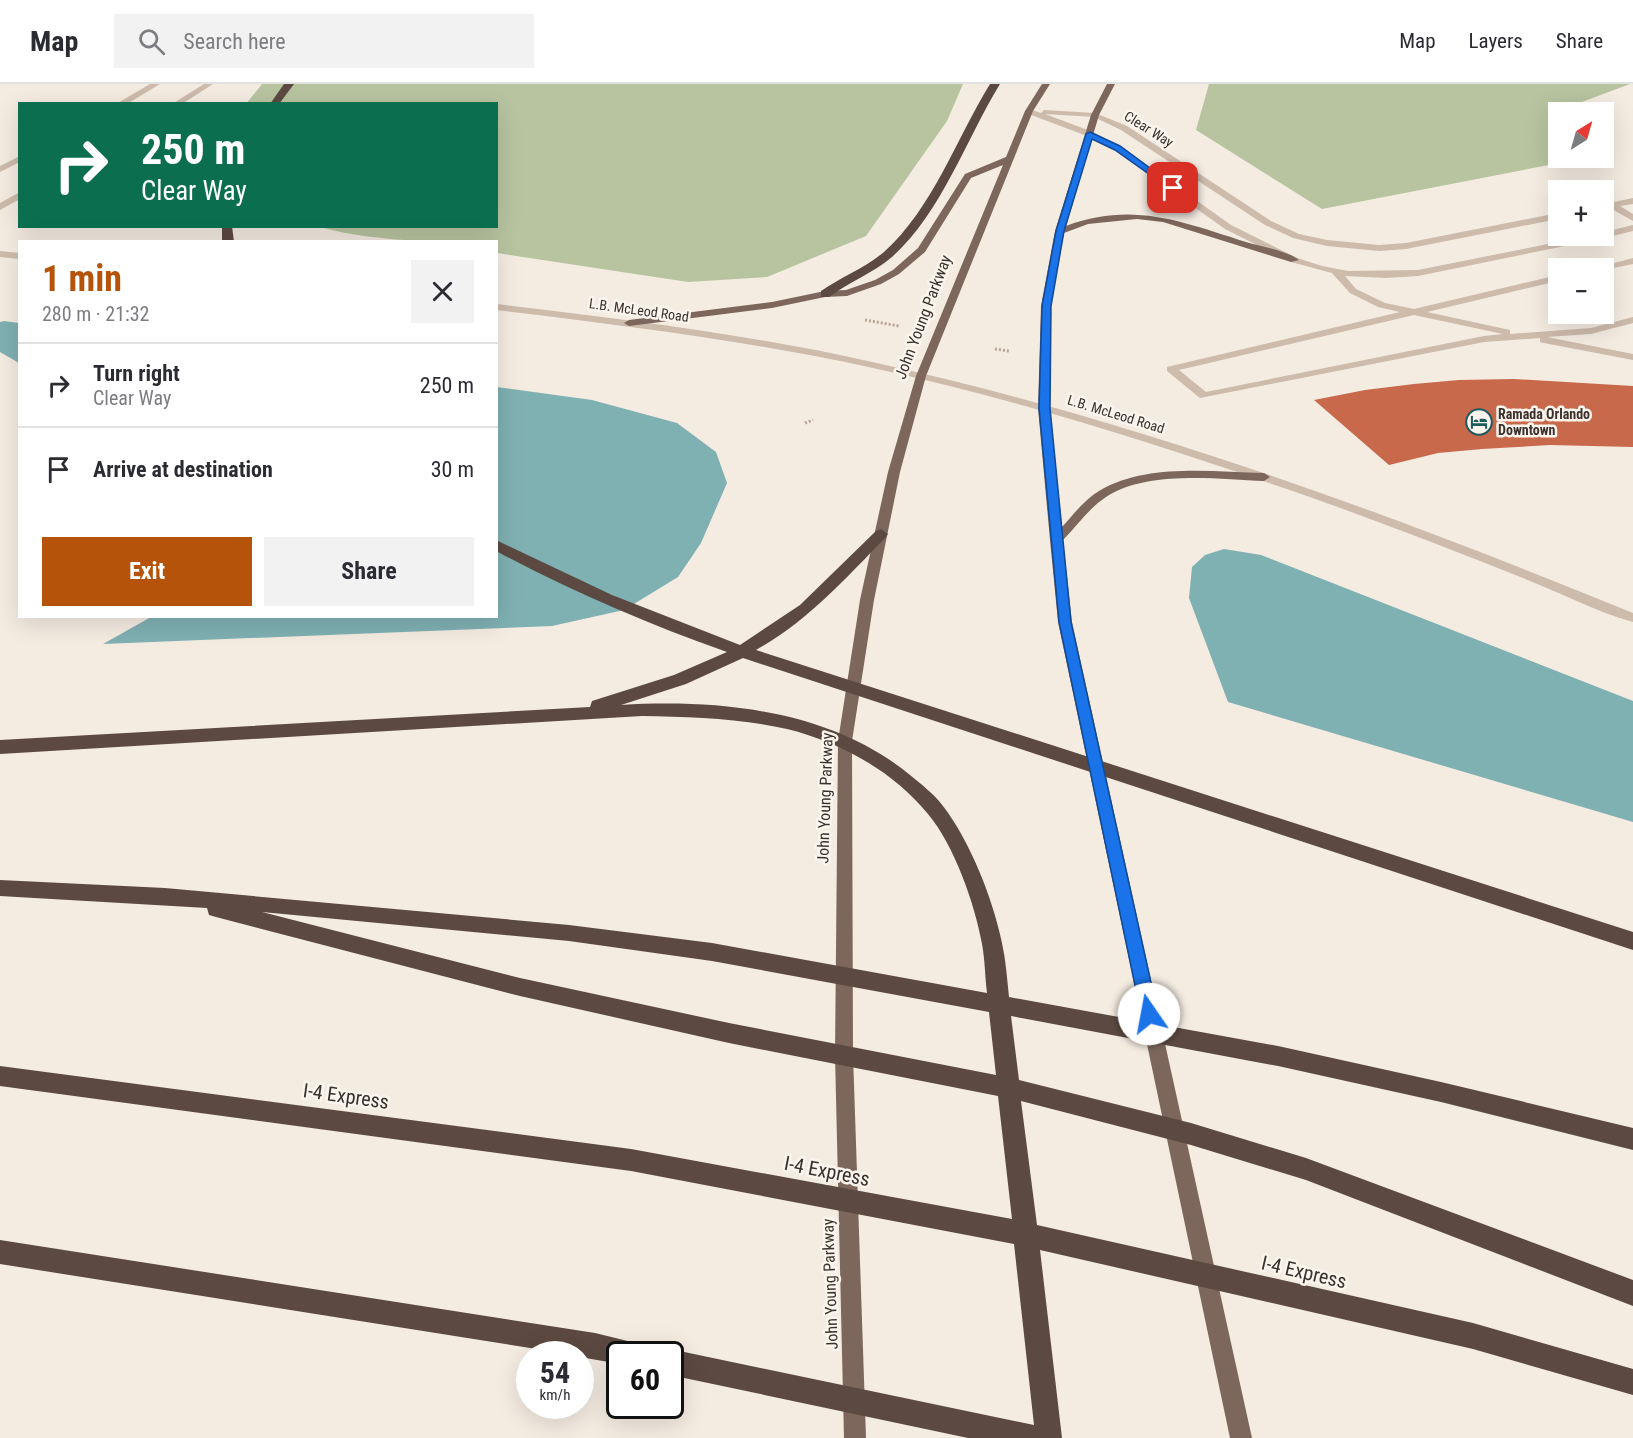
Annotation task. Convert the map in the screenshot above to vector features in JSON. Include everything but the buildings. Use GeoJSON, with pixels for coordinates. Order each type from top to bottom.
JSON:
{"type":"FeatureCollection","features":[{"type":"Feature","properties":{"kind":"highway"},"geometry":{"type":"LineString","coordinates":[[276,102],[289,84]]}},
{"type":"Feature","properties":{"kind":"highway"},"geometry":{"type":"LineString","coordinates":[[825,294],[888,255],[907,234],[995,84]]}},
{"type":"Feature","properties":{"kind":"highway"},"geometry":{"type":"LineString","coordinates":[[555,716],[610,702],[683,678],[757,643],[807,608],[881,534]]}},
{"type":"Feature","properties":{"kind":"highway"},"geometry":{"type":"LineString","coordinates":[[498,546],[598,595],[699,635],[1227,811],[1633,941]]}},
{"type":"Feature","properties":{"kind":"highway"},"geometry":{"type":"LineString","coordinates":[[0,747],[642,710],[716,712],[772,718],[845,741],[891,767],[937,812],[973,877],[989,932],[1002,1016],[1049,1438]]}},
{"type":"Feature","properties":{"kind":"highway"},"geometry":{"type":"LineString","coordinates":[[0,888],[165,896],[378,914],[569,933],[712,952],[1278,1056],[1441,1092],[1633,1139]]}},
{"type":"Feature","properties":{"kind":"highway"},"geometry":{"type":"LineString","coordinates":[[165,896],[520,987],[729,1033],[1029,1092],[1191,1134],[1306,1169],[1633,1293]]}},
{"type":"Feature","properties":{"kind":"highway","name":"I-4 Express"},"geometry":{"type":"LineString","coordinates":[[0,1076],[631,1160],[996,1228],[1473,1336],[1633,1382]]}},
{"type":"Feature","properties":{"kind":"highway"},"geometry":{"type":"LineString","coordinates":[[0,1252],[606,1348]]}},
{"type":"Feature","properties":{"kind":"highway"},"geometry":{"type":"LineString","coordinates":[[684,1365],[1032,1438]]}},
{"type":"Feature","properties":{"kind":"main road","name":"John Young Parkway"},"geometry":{"type":"LineString","coordinates":[[855,1438],[844,1054],[845,741],[867,600],[894,472],[921,376],[1029,111],[1046,84]]}},
{"type":"Feature","properties":{"kind":"main road"},"geometry":{"type":"LineString","coordinates":[[1111,84],[1095,115],[1060,231],[1046,306],[1044,408],[1056,540],[1065,622],[1241,1438]]}},
{"type":"Feature","properties":{"kind":"main road"},"geometry":{"type":"LineString","coordinates":[[629,323],[752,308],[847,292],[878,282],[910,262],[922,250],[968,177],[1009,159]]}},
{"type":"Feature","properties":{"kind":"main road"},"geometry":{"type":"LineString","coordinates":[[1060,231],[1087,220],[1137,216],[1164,219],[1294,260]]}},
{"type":"Feature","properties":{"kind":"main road"},"geometry":{"type":"LineString","coordinates":[[1056,540],[1102,494],[1137,480],[1179,476],[1264,477]]}},
{"type":"Feature","properties":{"kind":"street"},"geometry":{"type":"LineString","coordinates":[[124,102],[156,84]]}},
{"type":"Feature","properties":{"kind":"street"},"geometry":{"type":"LineString","coordinates":[[179,102],[209,84]]}},
{"type":"Feature","properties":{"kind":"street","name":"Clear Way"},"geometry":{"type":"LineString","coordinates":[[1029,111],[1095,115],[1124,128],[1268,223],[1296,236],[1327,243],[1379,248],[1406,246],[1548,218]]}},
{"type":"Feature","properties":{"kind":"street","name":"Clear Way"},"geometry":{"type":"LineString","coordinates":[[1029,111],[1090,134],[1117,148],[1228,227],[1294,260],[1335,271],[1386,275],[1418,273],[1548,246]]}},
{"type":"Feature","properties":{"kind":"street"},"geometry":{"type":"LineString","coordinates":[[0,169],[18,159]]}},
{"type":"Feature","properties":{"kind":"street"},"geometry":{"type":"LineString","coordinates":[[0,207],[18,196]]}},
{"type":"Feature","properties":{"kind":"street"},"geometry":{"type":"LineString","coordinates":[[1614,205],[1633,201]]}},
{"type":"Feature","properties":{"kind":"street"},"geometry":{"type":"LineString","coordinates":[[1614,209],[1633,218]]}},
{"type":"Feature","properties":{"kind":"street","name":"Clear Way"},"geometry":{"type":"LineString","coordinates":[[1614,232],[1633,228]]}},
{"type":"Feature","properties":{"kind":"street"},"geometry":{"type":"LineString","coordinates":[[0,254],[18,256]]}},
{"type":"Feature","properties":{"kind":"street"},"geometry":{"type":"LineString","coordinates":[[1614,265],[1633,261]]}},
{"type":"Feature","properties":{"kind":"street"},"geometry":{"type":"LineString","coordinates":[[1335,271],[1353,291],[1368,300],[1410,312],[1633,357]]}},
{"type":"Feature","properties":{"kind":"street"},"geometry":{"type":"LineString","coordinates":[[1548,280],[1171,369],[1204,396],[1484,339],[1591,331],[1633,320]]}},
{"type":"Feature","properties":{"kind":"street","name":"L.B. McLeod Road"},"geometry":{"type":"LineString","coordinates":[[498,307],[629,323],[743,341],[921,376],[1044,408],[1264,477],[1497,561],[1633,618]]}},
{"type":"Feature","properties":{"kind":"path"},"geometry":{"type":"LineString","coordinates":[[995,349],[1009,351]]}},
{"type":"Feature","properties":{"kind":"path"},"geometry":{"type":"LineString","coordinates":[[805,423],[813,420]]}},
{"type":"Feature","properties":{"kind":"green space"},"geometry":{"type":"Polygon","coordinates":[[[262,84],[963,84],[947,121],[866,236],[767,277],[688,282],[498,253],[498,240],[386,239],[324,228],[498,228],[498,102],[248,102],[262,84]]]}},
{"type":"Feature","properties":{"kind":"green space"},"geometry":{"type":"Polygon","coordinates":[[[1209,84],[1630,84],[1582,102],[1548,102],[1548,165],[1322,209],[1196,130],[1209,84]]]}},
{"type":"Feature","properties":{"kind":"water"},"geometry":{"type":"Polygon","coordinates":[[[0,322],[18,323],[18,362],[0,352],[0,322]]]}},
{"type":"Feature","properties":{"kind":"water"},"geometry":{"type":"Polygon","coordinates":[[[498,387],[592,400],[677,423],[716,452],[727,483],[701,543],[678,577],[624,610],[552,626],[103,644],[149,618],[498,618],[498,387]]]}},
{"type":"Feature","properties":{"kind":"water"},"geometry":{"type":"Polygon","coordinates":[[[1224,549],[1261,555],[1633,701],[1633,822],[1228,702],[1189,598],[1192,567],[1205,555],[1224,549]]]}},
{"type":"Feature","properties":{"kind":"place","name":"Ramada Orlando Downtown"},"geometry":{"type":"Point","coordinates":[1479,422]}},
{"type":"Feature","properties":{"kind":"route"},"geometry":{"type":"LineString","coordinates":[[1149,1014],[1065,622],[1051,498],[1044,408],[1046,306],[1060,231],[1090,134],[1117,148],[1173,188]]}}]}
